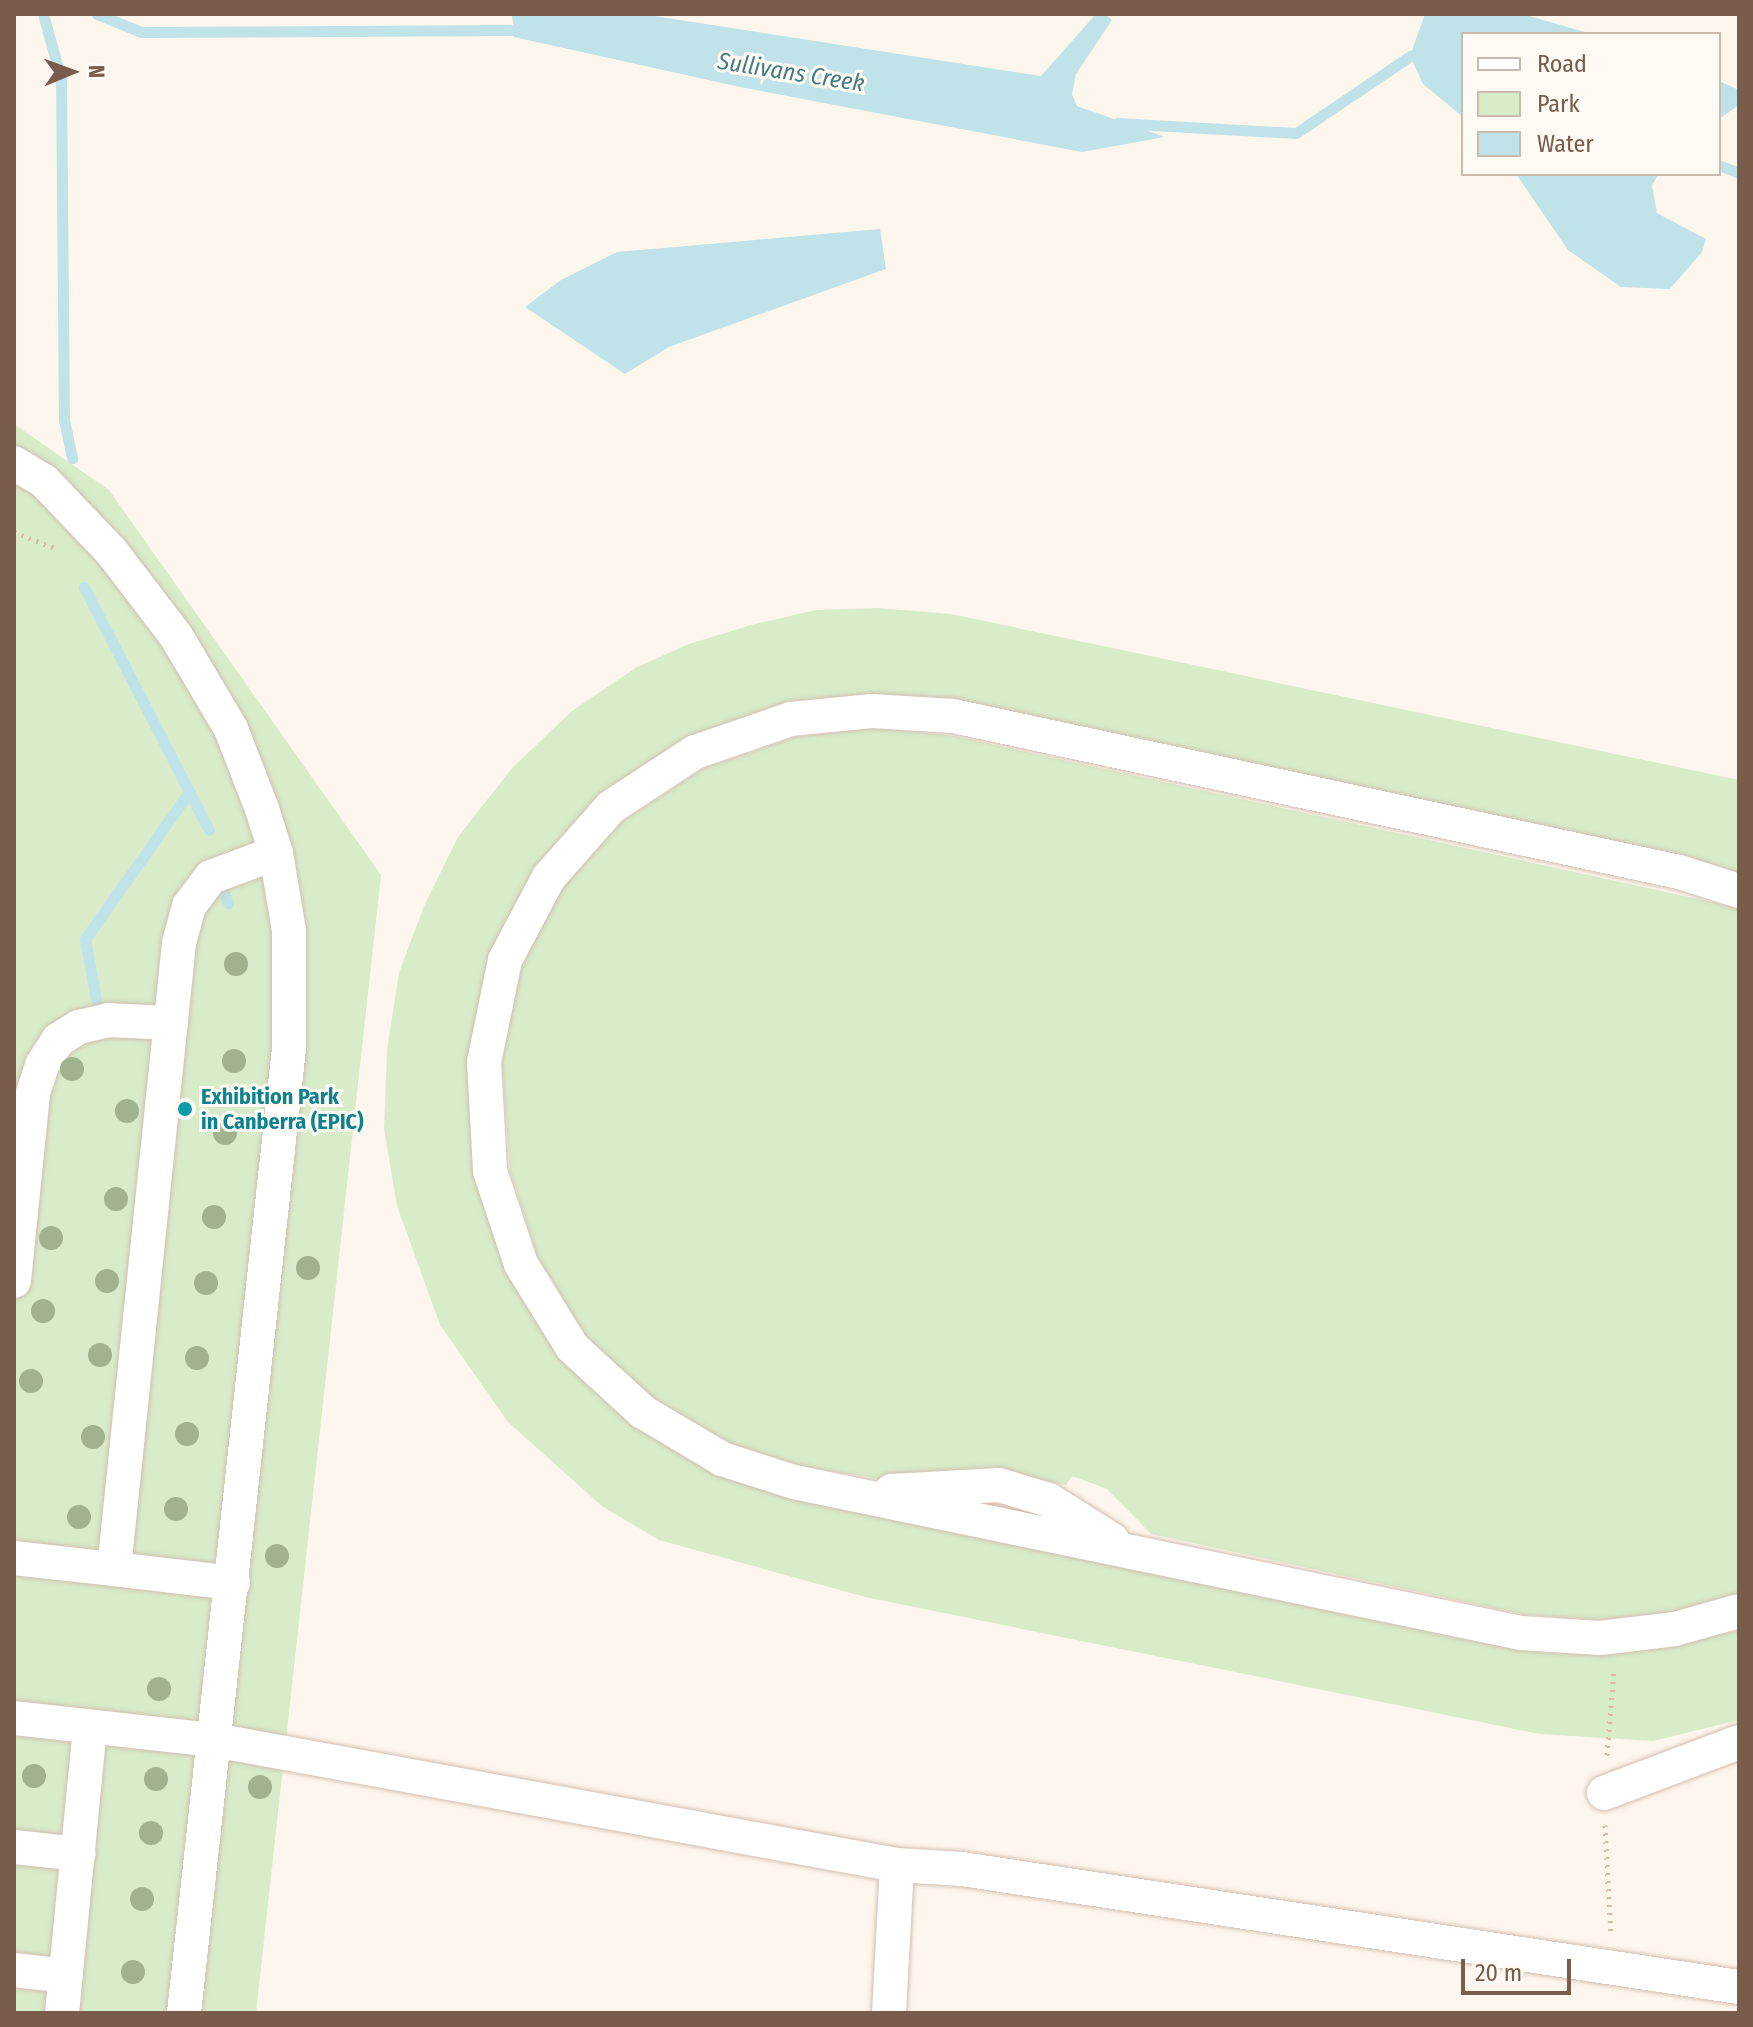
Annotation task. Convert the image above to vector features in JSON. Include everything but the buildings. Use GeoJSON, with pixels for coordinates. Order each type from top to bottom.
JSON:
{"type":"FeatureCollection","features":[{"type":"Feature","properties":{"kind":"lane"},"geometry":{"type":"LineString","coordinates":[[14,463],[44,481],[111,551],[176,636],[231,729],[276,853],[289,931],[289,1048],[184,2013]]}},
{"type":"Feature","properties":{"kind":"lane"},"geometry":{"type":"LineString","coordinates":[[1739,891],[1679,872],[953,716],[872,711],[791,719],[695,752],[611,807],[549,877],[505,960],[484,1062],[490,1171],[521,1264],[572,1347],[643,1412],[722,1459],[855,1494],[999,1485],[1049,1500],[1131,1552],[1521,1633],[1600,1638],[1675,1629],[1739,1611]]}},
{"type":"Feature","properties":{"kind":"lane"},"geometry":{"type":"LineString","coordinates":[[114,1569],[179,943],[189,906],[211,877],[276,853]]}},
{"type":"Feature","properties":{"kind":"lane"},"geometry":{"type":"LineString","coordinates":[[14,1281],[16,1226],[33,1093],[42,1065],[58,1040],[79,1027],[109,1020],[171,1023]]}},
{"type":"Feature","properties":{"kind":"lane"},"geometry":{"type":"LineString","coordinates":[[14,1558],[233,1583]]}},
{"type":"Feature","properties":{"kind":"lane"},"geometry":{"type":"LineString","coordinates":[[14,1718],[214,1740],[897,1865],[962,1869],[1739,1987]]}},
{"type":"Feature","properties":{"kind":"lane"},"geometry":{"type":"LineString","coordinates":[[62,2013],[90,1727]]}},
{"type":"Feature","properties":{"kind":"lane"},"geometry":{"type":"LineString","coordinates":[[1604,1793],[1739,1742]]}},
{"type":"Feature","properties":{"kind":"lane"},"geometry":{"type":"LineString","coordinates":[[14,1847],[79,1854]]}},
{"type":"Feature","properties":{"kind":"lane"},"geometry":{"type":"LineString","coordinates":[[889,2013],[897,1865]]}},
{"type":"Feature","properties":{"kind":"lane"},"geometry":{"type":"LineString","coordinates":[[14,1970],[66,1976]]}},
{"type":"Feature","properties":{"kind":"green space","name":"Exhibition Park in Canberra (EPIC)"},"geometry":{"type":"Polygon","coordinates":[[[14,424],[109,490],[381,875],[256,2013],[14,2013],[14,424]]]}},
{"type":"Feature","properties":{"kind":"green space"},"geometry":{"type":"Polygon","coordinates":[[[877,608],[951,614],[1739,780],[1739,875],[873,696],[789,701],[688,737],[601,795],[537,869],[473,1172],[634,1424],[1520,1648],[1600,1655],[1739,1631],[1739,1720],[1653,1741],[1540,1734],[865,1597],[659,1540],[603,1507],[508,1422],[440,1325],[397,1206],[384,1129],[387,1050],[399,973],[424,906],[458,837],[512,768],[572,711],[637,667],[689,644],[751,625],[816,610],[877,608]]]}},
{"type":"Feature","properties":{"kind":"green space"},"geometry":{"type":"Polygon","coordinates":[[[873,728],[949,735],[1739,908],[1739,1594],[1670,1613],[1596,1620],[1522,1614],[1151,1534],[1107,1489],[1072,1476],[1066,1485],[979,1471],[880,1479],[799,1466],[728,1444],[654,1401],[588,1339],[538,1259],[510,1170],[502,1064],[520,963],[562,885],[622,822],[702,769],[795,737],[873,728]]]}},
{"type":"Feature","properties":{"kind":"water"},"geometry":{"type":"Polygon","coordinates":[[[512,14],[641,14],[1041,76],[1096,14],[1105,14],[1112,20],[1076,74],[1072,94],[1077,106],[1165,137],[1082,152],[740,87],[514,37],[512,14]]]}},
{"type":"Feature","properties":{"kind":"water"},"geometry":{"type":"Polygon","coordinates":[[[1425,14],[1522,14],[1585,32],[1461,32],[1461,115],[1423,84],[1410,56],[1425,14]]]}},
{"type":"Feature","properties":{"kind":"water"},"geometry":{"type":"Polygon","coordinates":[[[1721,82],[1739,90],[1739,105],[1721,118],[1721,82]]]}},
{"type":"Feature","properties":{"kind":"water"},"geometry":{"type":"Polygon","coordinates":[[[1517,176],[1657,176],[1652,186],[1657,213],[1706,239],[1702,252],[1670,289],[1621,287],[1568,250],[1517,176]]]}},
{"type":"Feature","properties":{"kind":"water"},"geometry":{"type":"Polygon","coordinates":[[[880,229],[886,269],[669,347],[625,374],[525,307],[561,280],[617,252],[880,229]]]}},
{"type":"Feature","properties":{"kind":"waterway"},"geometry":{"type":"LineString","coordinates":[[43,14],[61,79],[64,420],[72,458]]}},
{"type":"Feature","properties":{"kind":"waterway","name":"Sullivans Creek"},"geometry":{"type":"LineString","coordinates":[[97,14],[141,32],[527,30]]}},
{"type":"Feature","properties":{"kind":"waterway","name":"Sullivans Creek"},"geometry":{"type":"LineString","coordinates":[[1117,123],[1296,133],[1410,56],[1424,55]]}},
{"type":"Feature","properties":{"kind":"waterway","name":"Sullivans Creek"},"geometry":{"type":"LineString","coordinates":[[1721,166],[1739,173]]}},
{"type":"Feature","properties":{"kind":"waterway"},"geometry":{"type":"LineString","coordinates":[[84,587],[209,830]]}},
{"type":"Feature","properties":{"kind":"waterway"},"geometry":{"type":"LineString","coordinates":[[96,999],[85,939],[189,792]]}},
{"type":"Feature","properties":{"kind":"waterway"},"geometry":{"type":"LineString","coordinates":[[224,893],[228,903]]}},
{"type":"Feature","properties":{"kind":"place","name":"Exhibition Park in Canberra (EPIC)"},"geometry":{"type":"Point","coordinates":[185,1109]}}]}
